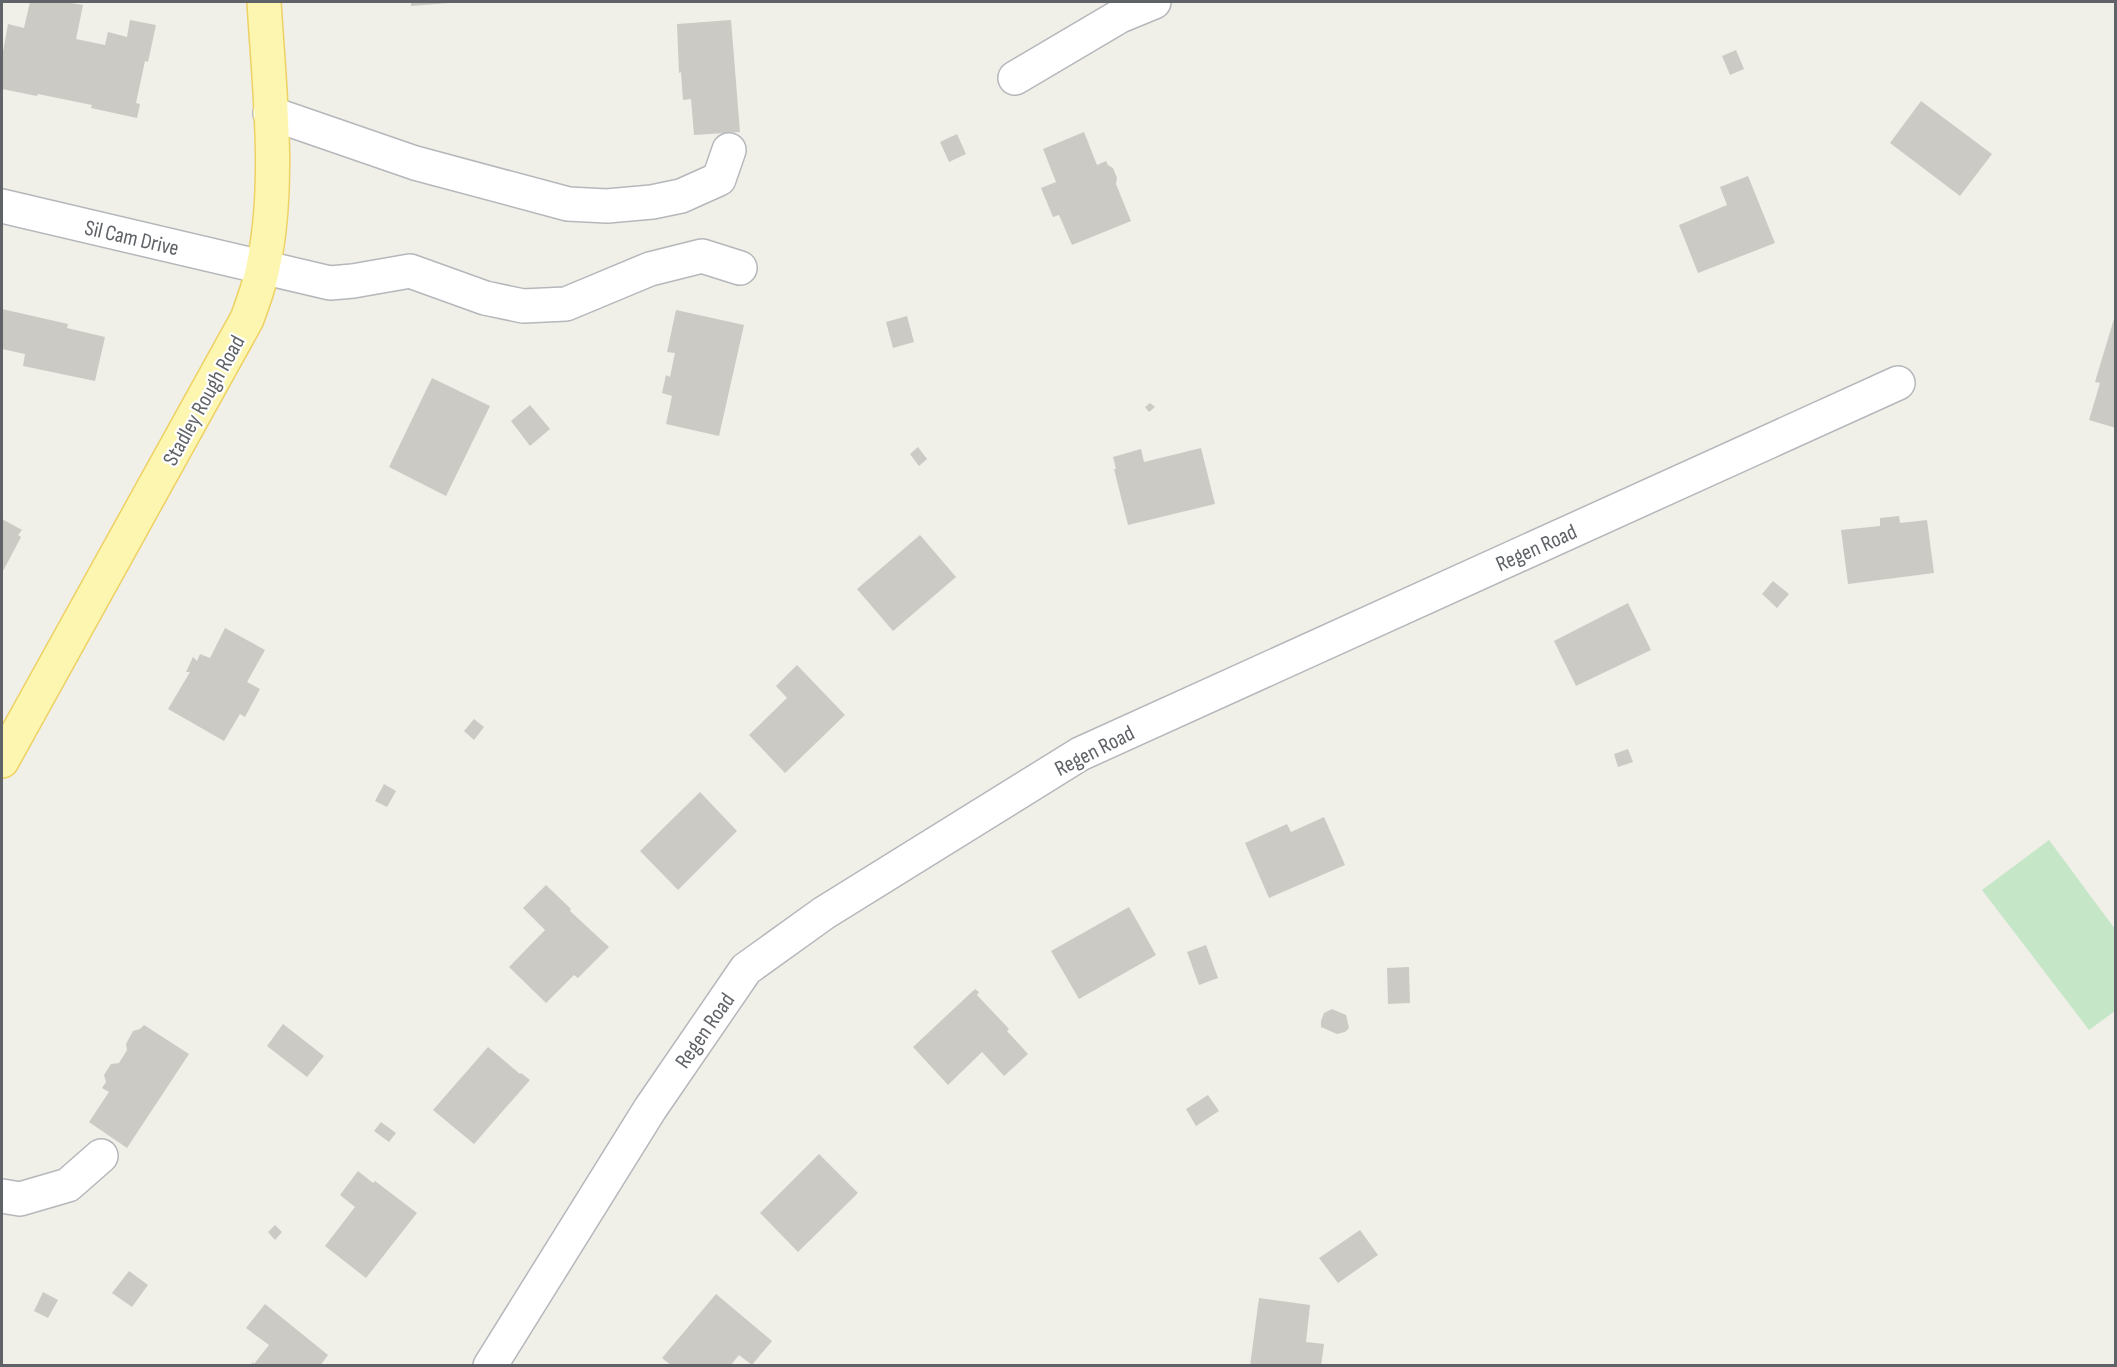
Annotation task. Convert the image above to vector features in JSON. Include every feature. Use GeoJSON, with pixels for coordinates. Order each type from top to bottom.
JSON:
{"type":"FeatureCollection","features":[{"type":"Feature","properties":{"kind":"main road","name":"Stadley Rough Road"},"geometry":{"type":"LineString","coordinates":[[2,761],[248,319],[263,267],[270,219],[270,112],[264,2]]}},
{"type":"Feature","properties":{"kind":"street"},"geometry":{"type":"LineString","coordinates":[[1015,78],[1120,16],[1154,2]]}},
{"type":"Feature","properties":{"kind":"street"},"geometry":{"type":"LineString","coordinates":[[270,112],[415,164],[568,204],[607,206],[652,202],[681,196],[719,179],[729,150]]}},
{"type":"Feature","properties":{"kind":"street","name":"Sil Cam Drive"},"geometry":{"type":"LineString","coordinates":[[2,206],[330,282],[353,281],[410,271],[485,298],[523,306],[566,304],[650,269],[702,256],[740,268]]}},
{"type":"Feature","properties":{"kind":"street","name":"Regen Road"},"geometry":{"type":"LineString","coordinates":[[490,1365],[650,1109],[746,969],[824,913],[1080,754],[1898,383]]}},
{"type":"Feature","properties":{"kind":"street"},"geometry":{"type":"LineString","coordinates":[[2,1196],[20,1199],[68,1185],[101,1156]]}},
{"type":"Feature","properties":{"kind":"green space"},"geometry":{"type":"Polygon","coordinates":[[[2049,840],[2115,929],[2115,1011],[2089,1030],[1982,890],[2049,840]]]}},
{"type":"Feature","properties":{"kind":"building"},"geometry":{"type":"Polygon","coordinates":[[[30,2],[65,2],[83,5],[76,39],[105,45],[108,32],[127,37],[130,20],[156,25],[136,103],[140,104],[137,118],[91,108],[92,105],[2,89],[2,57],[8,24],[24,28],[30,2]]]}},
{"type":"Feature","properties":{"kind":"building"},"geometry":{"type":"Polygon","coordinates":[[[411,2],[449,2],[449,3],[411,6],[411,2]]]}},
{"type":"Feature","properties":{"kind":"building"},"geometry":{"type":"Polygon","coordinates":[[[731,20],[740,132],[694,135],[691,99],[683,100],[681,72],[679,73],[677,24],[731,20]]]}},
{"type":"Feature","properties":{"kind":"building"},"geometry":{"type":"Polygon","coordinates":[[[1736,50],[1744,69],[1730,75],[1722,56],[1736,50]]]}},
{"type":"Feature","properties":{"kind":"building"},"geometry":{"type":"Polygon","coordinates":[[[1921,101],[1992,154],[1960,196],[1890,143],[1921,101]]]}},
{"type":"Feature","properties":{"kind":"building"},"geometry":{"type":"Polygon","coordinates":[[[1084,132],[1097,165],[1106,161],[1113,168],[1117,178],[1116,184],[1131,221],[1072,245],[1059,215],[1053,217],[1041,188],[1056,182],[1043,149],[1084,132]]]}},
{"type":"Feature","properties":{"kind":"building"},"geometry":{"type":"Polygon","coordinates":[[[957,134],[966,154],[949,162],[940,142],[957,134]]]}},
{"type":"Feature","properties":{"kind":"building"},"geometry":{"type":"Polygon","coordinates":[[[1748,176],[1775,243],[1698,273],[1679,225],[1727,205],[1720,187],[1748,176]]]}},
{"type":"Feature","properties":{"kind":"building"},"geometry":{"type":"Polygon","coordinates":[[[2,309],[68,324],[67,328],[105,337],[95,381],[23,366],[25,354],[2,349],[2,309]]]}},
{"type":"Feature","properties":{"kind":"building"},"geometry":{"type":"Polygon","coordinates":[[[676,310],[744,325],[719,436],[666,424],[672,396],[662,393],[666,375],[670,377],[675,353],[667,352],[676,310]]]}},
{"type":"Feature","properties":{"kind":"building"},"geometry":{"type":"Polygon","coordinates":[[[2116,312],[2116,428],[2089,420],[2100,383],[2095,382],[2116,312]]]}},
{"type":"Feature","properties":{"kind":"building"},"geometry":{"type":"Polygon","coordinates":[[[907,316],[914,342],[893,348],[886,322],[907,316]]]}},
{"type":"Feature","properties":{"kind":"building"},"geometry":{"type":"Polygon","coordinates":[[[432,378],[490,406],[446,496],[389,467],[432,378]]]}},
{"type":"Feature","properties":{"kind":"building"},"geometry":{"type":"Polygon","coordinates":[[[1150,403],[1155,407],[1149,412],[1145,407],[1150,403]]]}},
{"type":"Feature","properties":{"kind":"building"},"geometry":{"type":"Polygon","coordinates":[[[530,405],[550,429],[530,446],[511,421],[530,405]]]}},
{"type":"Feature","properties":{"kind":"building"},"geometry":{"type":"Polygon","coordinates":[[[918,447],[927,459],[919,466],[910,454],[918,447]]]}},
{"type":"Feature","properties":{"kind":"building"},"geometry":{"type":"Polygon","coordinates":[[[1201,448],[1215,504],[1128,525],[1113,457],[1141,449],[1144,462],[1201,448]]]}},
{"type":"Feature","properties":{"kind":"building"},"geometry":{"type":"Polygon","coordinates":[[[1899,516],[1900,523],[1927,520],[1934,573],[1848,584],[1841,530],[1880,526],[1880,518],[1899,516]]]}},
{"type":"Feature","properties":{"kind":"building"},"geometry":{"type":"Polygon","coordinates":[[[2,519],[22,530],[18,535],[21,537],[2,573],[2,519]]]}},
{"type":"Feature","properties":{"kind":"building"},"geometry":{"type":"Polygon","coordinates":[[[920,535],[956,577],[893,631],[857,589],[920,535]]]}},
{"type":"Feature","properties":{"kind":"building"},"geometry":{"type":"Polygon","coordinates":[[[1773,581],[1789,594],[1777,608],[1762,594],[1773,581]]]}},
{"type":"Feature","properties":{"kind":"building"},"geometry":{"type":"Polygon","coordinates":[[[1628,603],[1651,650],[1576,686],[1554,641],[1628,603]]]}},
{"type":"Feature","properties":{"kind":"building"},"geometry":{"type":"Polygon","coordinates":[[[225,628],[265,650],[247,682],[260,689],[245,717],[240,714],[224,741],[168,709],[190,672],[186,672],[193,657],[197,661],[200,654],[210,658],[225,628]]]}},
{"type":"Feature","properties":{"kind":"building"},"geometry":{"type":"Polygon","coordinates":[[[797,665],[845,715],[785,773],[749,735],[787,698],[776,686],[797,665]]]}},
{"type":"Feature","properties":{"kind":"building"},"geometry":{"type":"Polygon","coordinates":[[[474,719],[484,727],[474,740],[464,731],[474,719]]]}},
{"type":"Feature","properties":{"kind":"building"},"geometry":{"type":"Polygon","coordinates":[[[1628,749],[1633,762],[1618,767],[1614,754],[1628,749]]]}},
{"type":"Feature","properties":{"kind":"building"},"geometry":{"type":"Polygon","coordinates":[[[384,784],[396,791],[387,807],[375,801],[384,784]]]}},
{"type":"Feature","properties":{"kind":"building"},"geometry":{"type":"Polygon","coordinates":[[[700,792],[737,831],[678,890],[640,851],[700,792]]]}},
{"type":"Feature","properties":{"kind":"building"},"geometry":{"type":"Polygon","coordinates":[[[1324,817],[1345,865],[1269,898],[1245,843],[1287,824],[1291,832],[1324,817]]]}},
{"type":"Feature","properties":{"kind":"building"},"geometry":{"type":"Polygon","coordinates":[[[546,885],[609,947],[578,978],[574,975],[546,1003],[509,967],[545,930],[523,908],[546,885]]]}},
{"type":"Feature","properties":{"kind":"building"},"geometry":{"type":"Polygon","coordinates":[[[1129,907],[1156,955],[1079,999],[1051,951],[1129,907]]]}},
{"type":"Feature","properties":{"kind":"building"},"geometry":{"type":"Polygon","coordinates":[[[1206,945],[1218,978],[1199,985],[1187,952],[1206,945]]]}},
{"type":"Feature","properties":{"kind":"building"},"geometry":{"type":"Polygon","coordinates":[[[1409,967],[1410,1003],[1388,1004],[1387,968],[1409,967]]]}},
{"type":"Feature","properties":{"kind":"building"},"geometry":{"type":"Polygon","coordinates":[[[975,989],[979,992],[977,995],[1009,1029],[1007,1031],[1028,1054],[1004,1076],[982,1052],[948,1085],[913,1047],[975,989]]]}},
{"type":"Feature","properties":{"kind":"building"},"geometry":{"type":"Polygon","coordinates":[[[1332,1009],[1346,1015],[1349,1028],[1345,1032],[1337,1034],[1321,1027],[1324,1013],[1332,1009]]]}},
{"type":"Feature","properties":{"kind":"building"},"geometry":{"type":"Polygon","coordinates":[[[283,1024],[324,1056],[307,1077],[267,1046],[283,1024]]]}},
{"type":"Feature","properties":{"kind":"building"},"geometry":{"type":"Polygon","coordinates":[[[144,1025],[189,1054],[127,1148],[89,1122],[109,1092],[102,1088],[106,1082],[104,1075],[111,1064],[119,1063],[127,1050],[126,1044],[133,1031],[144,1025]]]}},
{"type":"Feature","properties":{"kind":"building"},"geometry":{"type":"Polygon","coordinates":[[[488,1047],[530,1080],[474,1144],[433,1110],[488,1047]]]}},
{"type":"Feature","properties":{"kind":"building"},"geometry":{"type":"Polygon","coordinates":[[[1208,1095],[1219,1111],[1196,1126],[1186,1109],[1208,1095]]]}},
{"type":"Feature","properties":{"kind":"building"},"geometry":{"type":"Polygon","coordinates":[[[381,1122],[396,1133],[389,1142],[374,1131],[381,1122]]]}},
{"type":"Feature","properties":{"kind":"building"},"geometry":{"type":"Polygon","coordinates":[[[819,1154],[858,1193],[798,1252],[760,1213],[819,1154]]]}},
{"type":"Feature","properties":{"kind":"building"},"geometry":{"type":"Polygon","coordinates":[[[358,1171],[417,1213],[366,1278],[325,1246],[355,1207],[340,1195],[358,1171]]]}},
{"type":"Feature","properties":{"kind":"building"},"geometry":{"type":"Polygon","coordinates":[[[275,1225],[282,1232],[275,1240],[268,1232],[275,1225]]]}},
{"type":"Feature","properties":{"kind":"building"},"geometry":{"type":"Polygon","coordinates":[[[1360,1230],[1378,1255],[1338,1283],[1319,1258],[1360,1230]]]}},
{"type":"Feature","properties":{"kind":"building"},"geometry":{"type":"Polygon","coordinates":[[[129,1271],[148,1285],[132,1307],[112,1293],[129,1271]]]}},
{"type":"Feature","properties":{"kind":"building"},"geometry":{"type":"Polygon","coordinates":[[[43,1292],[58,1300],[48,1318],[34,1311],[43,1292]]]}},
{"type":"Feature","properties":{"kind":"building"},"geometry":{"type":"Polygon","coordinates":[[[716,1294],[772,1341],[752,1365],[739,1355],[730,1366],[672,1366],[662,1358],[716,1294]]]}},
{"type":"Feature","properties":{"kind":"building"},"geometry":{"type":"Polygon","coordinates":[[[1259,1298],[1310,1305],[1306,1342],[1324,1344],[1321,1366],[1250,1366],[1259,1298]]]}},
{"type":"Feature","properties":{"kind":"building"},"geometry":{"type":"Polygon","coordinates":[[[265,1304],[328,1355],[320,1366],[250,1366],[269,1345],[246,1328],[265,1304]]]}}]}
